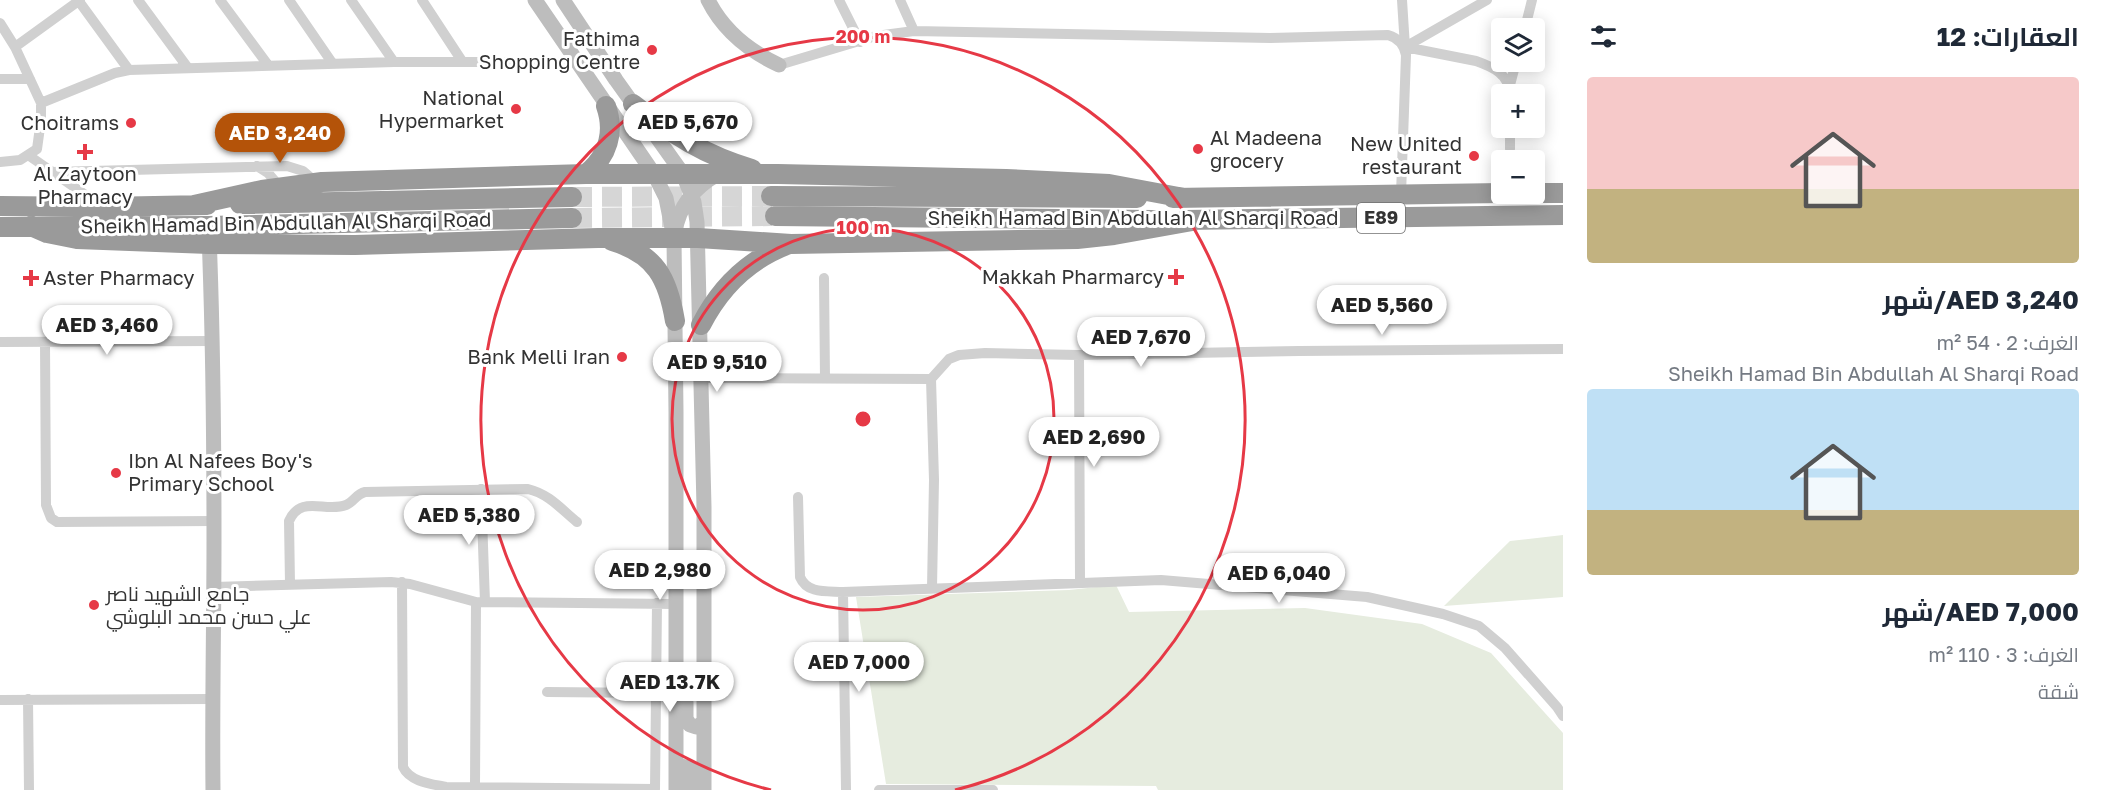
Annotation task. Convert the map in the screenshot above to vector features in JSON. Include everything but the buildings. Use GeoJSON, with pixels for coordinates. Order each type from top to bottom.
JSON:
{"type":"FeatureCollection","features":[{"type":"Feature","properties":{"kind":"highway"},"geometry":{"type":"LineString","coordinates":[[633,104],[669,132],[703,151],[740,165],[778,174]]}},
{"type":"Feature","properties":{"kind":"highway"},"geometry":{"type":"LineString","coordinates":[[586,174],[600,160],[608,143],[610,124],[606,106]]}},
{"type":"Feature","properties":{"kind":"highway"},"geometry":{"type":"LineString","coordinates":[[194,205],[280,187],[317,183],[586,174],[778,174],[1002,178],[1130,186],[1184,198]]}},
{"type":"Feature","properties":{"kind":"highway","name":"Sheikh Hamad Bin Abdullah Al Sharqi Road"},"geometry":{"type":"LineString","coordinates":[[771,196],[1184,198],[1491,193]]}},
{"type":"Feature","properties":{"kind":"highway"},"geometry":{"type":"LineString","coordinates":[[1545,193],[1563,193]]}},
{"type":"Feature","properties":{"kind":"highway","name":"Sheikh Hamad Bin Abdullah Al Sharqi Road"},"geometry":{"type":"LineString","coordinates":[[0,206],[102,207],[572,197]]}},
{"type":"Feature","properties":{"kind":"highway","name":"Sheikh Hamad Bin Abdullah Al Sharqi Road"},"geometry":{"type":"LineString","coordinates":[[776,216],[1198,220],[1563,215]]}},
{"type":"Feature","properties":{"kind":"highway","name":"Sheikh Hamad Bin Abdullah Al Sharqi Road"},"geometry":{"type":"LineString","coordinates":[[0,227],[31,226],[209,235],[572,218]]}},
{"type":"Feature","properties":{"kind":"highway"},"geometry":{"type":"LineString","coordinates":[[209,235],[355,245],[598,238],[698,238],[790,244],[1077,239],[1198,220]]}},
{"type":"Feature","properties":{"kind":"highway"},"geometry":{"type":"LineString","coordinates":[[598,238],[629,247],[653,265],[667,284],[675,321]]}},
{"type":"Feature","properties":{"kind":"highway"},"geometry":{"type":"LineString","coordinates":[[701,325],[717,298],[734,278],[763,256],[790,244]]}},
{"type":"Feature","properties":{"kind":"main road"},"geometry":{"type":"LineString","coordinates":[[535,0],[654,174],[666,198],[674,238],[676,790]]}},
{"type":"Feature","properties":{"kind":"main road"},"geometry":{"type":"LineString","coordinates":[[563,0],[683,174],[697,222],[704,507],[704,790]]}},
{"type":"Feature","properties":{"kind":"main road"},"geometry":{"type":"LineString","coordinates":[[708,0],[726,27],[753,50],[779,65]]}},
{"type":"Feature","properties":{"kind":"main road"},"geometry":{"type":"LineString","coordinates":[[640,238],[656,228],[669,214],[680,191],[683,174]]}},
{"type":"Feature","properties":{"kind":"main road"},"geometry":{"type":"LineString","coordinates":[[674,238],[679,215],[691,195],[718,174]]}},
{"type":"Feature","properties":{"kind":"main road"},"geometry":{"type":"LineString","coordinates":[[209,235],[213,340],[213,790]]}},
{"type":"Feature","properties":{"kind":"main road"},"geometry":{"type":"LineString","coordinates":[[676,643],[682,656],[685,672],[686,719],[690,725],[696,727],[704,722]]}},
{"type":"Feature","properties":{"kind":"main road"},"geometry":{"type":"LineString","coordinates":[[676,765],[690,768],[691,790]]}},
{"type":"Feature","properties":{"kind":"street"},"geometry":{"type":"LineString","coordinates":[[15,47],[79,0],[129,70]]}},
{"type":"Feature","properties":{"kind":"street"},"geometry":{"type":"LineString","coordinates":[[138,0],[188,68]]}},
{"type":"Feature","properties":{"kind":"street"},"geometry":{"type":"LineString","coordinates":[[220,0],[268,65]]}},
{"type":"Feature","properties":{"kind":"street"},"geometry":{"type":"LineString","coordinates":[[289,0],[333,64]]}},
{"type":"Feature","properties":{"kind":"street"},"geometry":{"type":"LineString","coordinates":[[351,0],[394,62]]}},
{"type":"Feature","properties":{"kind":"street"},"geometry":{"type":"LineString","coordinates":[[422,0],[462,61]]}},
{"type":"Feature","properties":{"kind":"street"},"geometry":{"type":"LineString","coordinates":[[839,0],[860,42]]}},
{"type":"Feature","properties":{"kind":"street"},"geometry":{"type":"LineString","coordinates":[[900,0],[914,31]]}},
{"type":"Feature","properties":{"kind":"street"},"geometry":{"type":"LineString","coordinates":[[1401,195],[1405,47],[1402,0]]}},
{"type":"Feature","properties":{"kind":"street"},"geometry":{"type":"LineString","coordinates":[[1405,47],[1487,0]]}},
{"type":"Feature","properties":{"kind":"street"},"geometry":{"type":"LineString","coordinates":[[1528,18],[1532,0]]}},
{"type":"Feature","properties":{"kind":"street"},"geometry":{"type":"LineString","coordinates":[[0,23],[15,47],[41,103],[37,149],[20,160],[0,162]]}},
{"type":"Feature","properties":{"kind":"street"},"geometry":{"type":"LineString","coordinates":[[779,65],[876,36],[914,31],[1270,38],[1388,35],[1405,47],[1476,61],[1496,69],[1506,84]]}},
{"type":"Feature","properties":{"kind":"street"},"geometry":{"type":"LineString","coordinates":[[41,103],[129,70],[394,62],[576,62]]}},
{"type":"Feature","properties":{"kind":"street"},"geometry":{"type":"LineString","coordinates":[[0,79],[30,79]]}},
{"type":"Feature","properties":{"kind":"street"},"geometry":{"type":"LineString","coordinates":[[1510,138],[1510,149]]}},
{"type":"Feature","properties":{"kind":"street"},"geometry":{"type":"LineString","coordinates":[[28,155],[102,207]]}},
{"type":"Feature","properties":{"kind":"street"},"geometry":{"type":"LineString","coordinates":[[257,166],[268,173],[280,187]]}},
{"type":"Feature","properties":{"kind":"street"},"geometry":{"type":"LineString","coordinates":[[52,172],[296,167],[317,183]]}},
{"type":"Feature","properties":{"kind":"street"},"geometry":{"type":"LineString","coordinates":[[825,278],[825,379]]}},
{"type":"Feature","properties":{"kind":"street"},"geometry":{"type":"LineString","coordinates":[[0,342],[213,340]]}},
{"type":"Feature","properties":{"kind":"street"},"geometry":{"type":"LineString","coordinates":[[45,342],[46,505],[51,518],[57,522],[214,521]]}},
{"type":"Feature","properties":{"kind":"street"},"geometry":{"type":"LineString","coordinates":[[932,588],[934,480],[931,379],[949,359],[959,355],[1563,349]]}},
{"type":"Feature","properties":{"kind":"street"},"geometry":{"type":"LineString","coordinates":[[1079,355],[1080,582]]}},
{"type":"Feature","properties":{"kind":"street"},"geometry":{"type":"LineString","coordinates":[[702,378],[931,379]]}},
{"type":"Feature","properties":{"kind":"street"},"geometry":{"type":"LineString","coordinates":[[475,787],[481,602],[481,489]]}},
{"type":"Feature","properties":{"kind":"street"},"geometry":{"type":"LineString","coordinates":[[290,584],[289,521],[292,513],[307,506],[344,506],[356,495],[365,492],[528,489],[540,491],[550,497],[577,522]]}},
{"type":"Feature","properties":{"kind":"street"},"geometry":{"type":"LineString","coordinates":[[798,497],[800,577],[807,588],[816,591],[1161,580],[1355,596],[1443,614],[1479,626],[1505,648],[1563,716]]}},
{"type":"Feature","properties":{"kind":"street"},"geometry":{"type":"LineString","coordinates":[[402,582],[403,767],[406,773],[422,781],[447,787],[655,789],[657,603]]}},
{"type":"Feature","properties":{"kind":"street"},"geometry":{"type":"LineString","coordinates":[[214,587],[402,582],[481,602],[676,603]]}},
{"type":"Feature","properties":{"kind":"street"},"geometry":{"type":"LineString","coordinates":[[843,591],[846,790]]}},
{"type":"Feature","properties":{"kind":"street"},"geometry":{"type":"LineString","coordinates":[[547,692],[656,693]]}},
{"type":"Feature","properties":{"kind":"street"},"geometry":{"type":"LineString","coordinates":[[28,699],[29,790]]}},
{"type":"Feature","properties":{"kind":"street"},"geometry":{"type":"LineString","coordinates":[[0,700],[212,699]]}},
{"type":"Feature","properties":{"kind":"street"},"geometry":{"type":"LineString","coordinates":[[655,765],[676,765]]}},
{"type":"Feature","properties":{"kind":"street"},"geometry":{"type":"LineString","coordinates":[[879,790],[993,790]]}},
{"type":"Feature","properties":{"kind":"shaded area"},"geometry":{"type":"Polygon","coordinates":[[[1563,535],[1563,597],[1444,606],[1510,541],[1563,535]]]}},
{"type":"Feature","properties":{"kind":"shaded area"},"geometry":{"type":"Polygon","coordinates":[[[1116,585],[1129,612],[1305,608],[1422,624],[1491,653],[1563,733],[1563,790],[1158,790],[1156,786],[886,784],[856,597],[1069,590],[1116,585]]]}},
{"type":"Feature","properties":{"kind":"tunnel"},"geometry":{"type":"LineString","coordinates":[[572,197],[771,196]]}},
{"type":"Feature","properties":{"kind":"tunnel"},"geometry":{"type":"LineString","coordinates":[[572,218],[775,216]]}},
{"type":"Feature","properties":{"kind":"place","name":"Fathima Shopping Centre"},"geometry":{"type":"Point","coordinates":[652,50]}},
{"type":"Feature","properties":{"kind":"place","name":"National Hypermarket"},"geometry":{"type":"Point","coordinates":[516,109]}},
{"type":"Feature","properties":{"kind":"place","name":"Choitrams"},"geometry":{"type":"Point","coordinates":[131,123]}},
{"type":"Feature","properties":{"kind":"place","name":"Al Madeena grocery"},"geometry":{"type":"Point","coordinates":[1198,149]}},
{"type":"Feature","properties":{"kind":"place","name":"Al Zaytoon Pharmacy"},"geometry":{"type":"Point","coordinates":[85,152]}},
{"type":"Feature","properties":{"kind":"place","name":"New United restaurant"},"geometry":{"type":"Point","coordinates":[1474,156]}},
{"type":"Feature","properties":{"kind":"place","name":"Makkah Pharmarcy"},"geometry":{"type":"Point","coordinates":[1176,277]}},
{"type":"Feature","properties":{"kind":"place","name":"Aster Pharmacy"},"geometry":{"type":"Point","coordinates":[31,278]}},
{"type":"Feature","properties":{"kind":"place","name":"Bank Melli Iran"},"geometry":{"type":"Point","coordinates":[622,357]}},
{"type":"Feature","properties":{"kind":"place","name":"Ibn Al Nafees Boy's Primary School"},"geometry":{"type":"Point","coordinates":[116,473]}},
{"type":"Feature","properties":{"kind":"place","name":"جامع الشهيد ناصر علي حسن محمد البلوشي"},"geometry":{"type":"Point","coordinates":[94,605]}}]}
